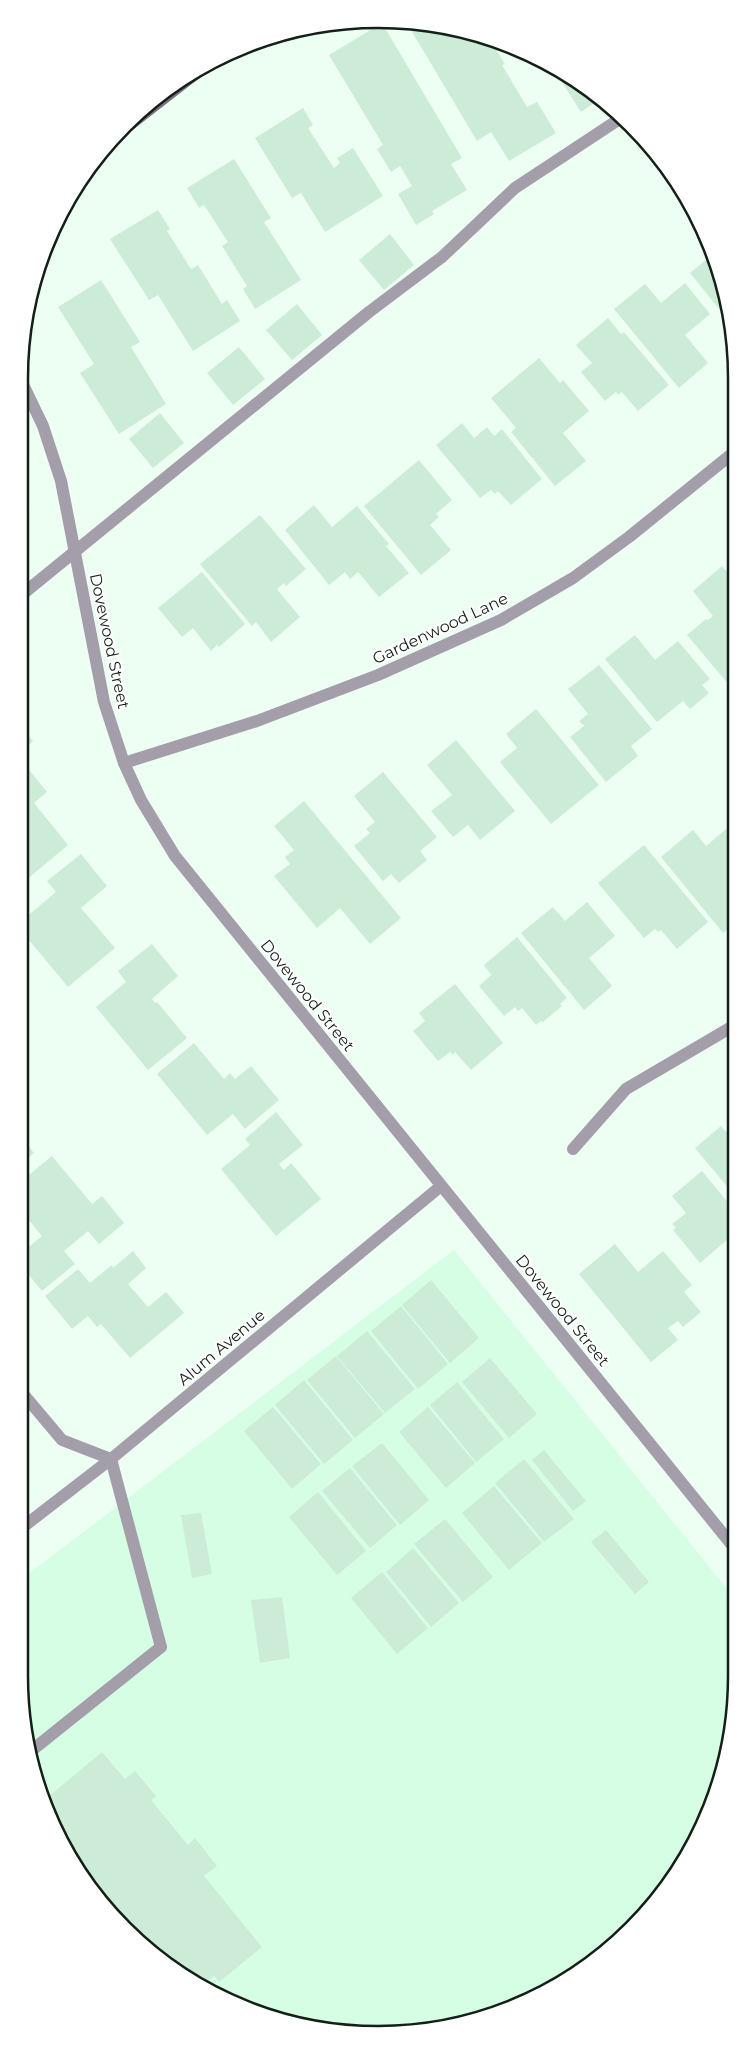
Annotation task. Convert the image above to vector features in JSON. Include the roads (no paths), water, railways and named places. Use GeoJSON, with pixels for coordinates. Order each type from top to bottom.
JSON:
{"type":"FeatureCollection","features":[{"type":"Feature","properties":{"kind":"street"},"geometry":{"type":"LineString","coordinates":[[28,590],[369,312],[442,257],[515,188],[616,121]]}},
{"type":"Feature","properties":{"kind":"street","name":"Dovewood Street"},"geometry":{"type":"LineString","coordinates":[[28,395],[43,426],[58,472],[104,702],[124,763],[141,800],[176,856],[728,1540]]}},
{"type":"Feature","properties":{"kind":"street","name":"Gardenwood Lane"},"geometry":{"type":"LineString","coordinates":[[124,763],[257,721],[350,686],[501,620],[573,578],[629,537],[728,457]]}},
{"type":"Feature","properties":{"kind":"street"},"geometry":{"type":"LineString","coordinates":[[573,1149],[626,1089],[728,1029]]}},
{"type":"Feature","properties":{"kind":"street","name":"Alum Avenue"},"geometry":{"type":"LineString","coordinates":[[28,1523],[111,1459],[441,1186]]}},
{"type":"Feature","properties":{"kind":"street"},"geometry":{"type":"LineString","coordinates":[[28,1400],[62,1440],[111,1459],[161,1647],[35,1748]]}}]}
